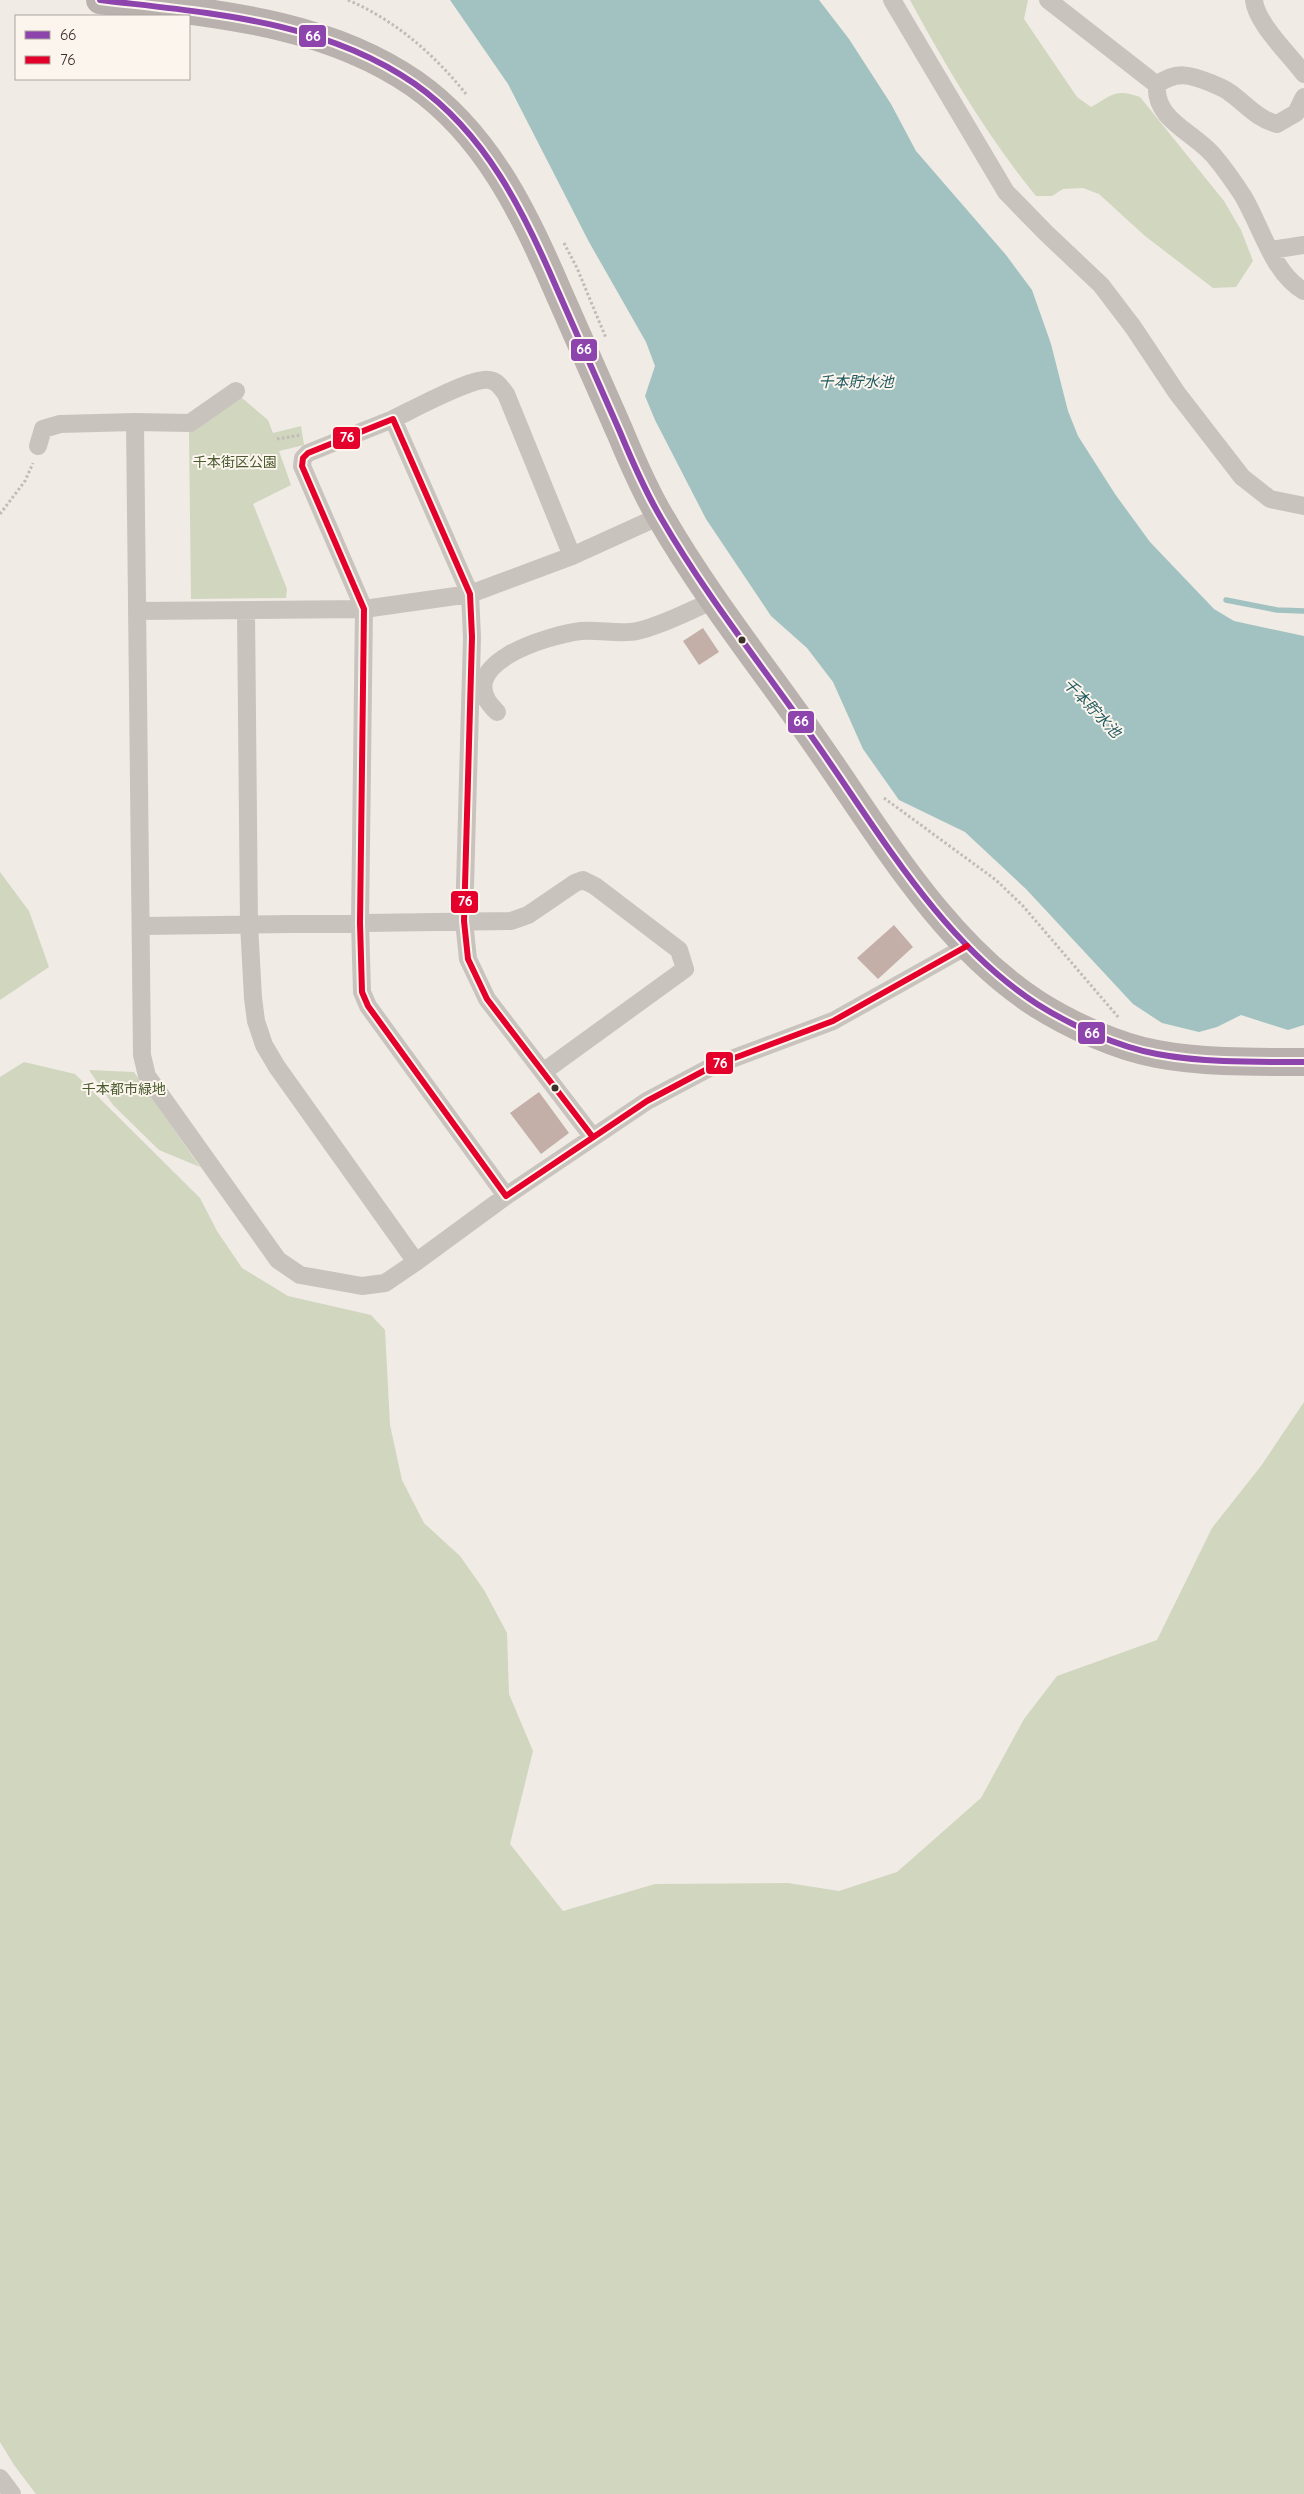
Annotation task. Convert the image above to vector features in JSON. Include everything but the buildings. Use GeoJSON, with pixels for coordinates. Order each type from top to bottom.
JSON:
{"type":"FeatureCollection","features":[{"type":"Feature","properties":{"kind":"main road"},"geometry":{"type":"LineString","coordinates":[[100,0],[242,19],[290,28],[336,43],[373,59],[418,86],[459,122],[487,156],[524,215],[622,436],[660,516],[715,600],[921,892],[967,946],[994,972],[1039,1006],[1112,1041],[1155,1054],[1205,1060],[1304,1062]]}},
{"type":"Feature","properties":{"kind":"street"},"geometry":{"type":"LineString","coordinates":[[892,0],[1006,192],[1101,285],[1177,393],[1242,477],[1270,499],[1304,506]]}},
{"type":"Feature","properties":{"kind":"street"},"geometry":{"type":"LineString","coordinates":[[1048,0],[1157,85]]}},
{"type":"Feature","properties":{"kind":"street"},"geometry":{"type":"LineString","coordinates":[[1254,0],[1254,6],[1268,28],[1304,74]]}},
{"type":"Feature","properties":{"kind":"street"},"geometry":{"type":"LineString","coordinates":[[1157,85],[1172,75],[1190,75],[1227,90],[1265,121],[1277,124],[1296,113],[1304,97]]}},
{"type":"Feature","properties":{"kind":"street"},"geometry":{"type":"LineString","coordinates":[[1157,85],[1156,98],[1164,112],[1213,155],[1242,196],[1282,273],[1304,291]]}},
{"type":"Feature","properties":{"kind":"street"},"geometry":{"type":"LineString","coordinates":[[1271,250],[1304,245]]}},
{"type":"Feature","properties":{"kind":"street"},"geometry":{"type":"LineString","coordinates":[[506,1196],[368,1006],[362,992],[360,923],[364,609],[302,466],[303,458],[308,453],[393,419],[473,382],[491,380],[499,384],[506,394],[572,556]]}},
{"type":"Feature","properties":{"kind":"street"},"geometry":{"type":"LineString","coordinates":[[38,446],[43,429],[60,424],[190,423],[236,391]]}},
{"type":"Feature","properties":{"kind":"street"},"geometry":{"type":"LineString","coordinates":[[393,419],[470,594],[472,637],[464,921],[468,959],[487,999],[592,1136]]}},
{"type":"Feature","properties":{"kind":"street"},"geometry":{"type":"LineString","coordinates":[[135,422],[142,1055],[147,1076],[278,1260],[300,1275],[362,1286],[385,1283],[592,1136],[647,1101],[714,1066],[834,1021],[967,946]]}},
{"type":"Feature","properties":{"kind":"street"},"geometry":{"type":"LineString","coordinates":[[137,611],[364,609],[470,594],[572,556],[660,516]]}},
{"type":"Feature","properties":{"kind":"street"},"geometry":{"type":"LineString","coordinates":[[497,712],[490,705],[485,694],[484,678],[488,670],[523,647],[540,640],[578,632],[636,631],[715,600]]}},
{"type":"Feature","properties":{"kind":"street"},"geometry":{"type":"LineString","coordinates":[[246,611],[249,924],[256,1021],[264,1045],[277,1067],[416,1262]]}},
{"type":"Feature","properties":{"kind":"street"},"geometry":{"type":"LineString","coordinates":[[142,926],[511,921],[528,915],[575,883],[584,880],[596,886],[679,950],[686,969],[543,1072]]}},
{"type":"Feature","properties":{"kind":"street"},"geometry":{"type":"LineString","coordinates":[[0,2478],[12,2494]]}},
{"type":"Feature","properties":{"kind":"path"},"geometry":{"type":"LineString","coordinates":[[348,0],[414,40],[442,66],[470,101]]}},
{"type":"Feature","properties":{"kind":"path"},"geometry":{"type":"LineString","coordinates":[[559,237],[577,268],[609,346]]}},
{"type":"Feature","properties":{"kind":"path"},"geometry":{"type":"LineString","coordinates":[[277,439],[301,435]]}},
{"type":"Feature","properties":{"kind":"path"},"geometry":{"type":"LineString","coordinates":[[0,514],[31,471],[38,446]]}},
{"type":"Feature","properties":{"kind":"path"},"geometry":{"type":"LineString","coordinates":[[878,793],[901,813],[996,880],[1023,906],[1118,1018],[1124,1022]]}},
{"type":"Feature","properties":{"kind":"green space"},"geometry":{"type":"Polygon","coordinates":[[[910,0],[1028,0],[1024,19],[1077,97],[1091,107],[1114,94],[1125,93],[1140,97],[1224,201],[1241,230],[1253,261],[1236,287],[1213,288],[1145,236],[1099,194],[1083,188],[1063,189],[1052,196],[1036,196],[985,126],[938,50],[910,0]]]}},
{"type":"Feature","properties":{"kind":"green space","name":"千本街区公園"},"geometry":{"type":"Polygon","coordinates":[[[242,398],[268,420],[273,433],[301,426],[304,445],[279,451],[291,485],[253,504],[287,589],[286,598],[191,599],[189,432],[242,398]]]}},
{"type":"Feature","properties":{"kind":"green space"},"geometry":{"type":"Polygon","coordinates":[[[0,872],[29,911],[49,967],[0,1000],[0,872]]]}},
{"type":"Feature","properties":{"kind":"green space"},"geometry":{"type":"Polygon","coordinates":[[[24,1062],[75,1074],[200,1198],[217,1231],[242,1268],[288,1296],[371,1315],[385,1330],[390,1425],[402,1480],[424,1523],[460,1556],[484,1590],[507,1633],[509,1694],[533,1751],[510,1844],[563,1911],[655,1884],[788,1883],[839,1891],[897,1872],[981,1798],[1024,1719],[1057,1676],[1157,1640],[1212,1528],[1261,1466],[1304,1402],[1304,2494],[36,2494],[14,2465],[0,2442],[0,1077],[24,1062]]]}},
{"type":"Feature","properties":{"kind":"green space","name":"千本都市緑地"},"geometry":{"type":"Polygon","coordinates":[[[89,1070],[134,1072],[200,1167],[159,1150],[113,1105],[89,1070]]]}},
{"type":"Feature","properties":{"kind":"water","name":"千本貯水池"},"geometry":{"type":"Polygon","coordinates":[[[450,0],[819,0],[849,39],[891,104],[916,151],[1006,255],[1032,290],[1051,344],[1068,411],[1078,436],[1115,494],[1150,542],[1214,609],[1234,621],[1304,636],[1304,1025],[1288,1030],[1241,1015],[1217,1027],[1199,1032],[1162,1023],[1133,1004],[1026,889],[965,832],[899,800],[863,749],[833,682],[807,648],[771,616],[706,519],[655,420],[645,396],[655,366],[646,342],[589,242],[508,84],[450,0]]]}},
{"type":"Feature","properties":{"kind":"waterway"},"geometry":{"type":"LineString","coordinates":[[1226,600],[1277,610],[1304,611]]}},
{"type":"Feature","properties":{"kind":"transit line","name":"66"},"geometry":{"type":"LineString","coordinates":[[100,0],[223,15],[303,33],[342,46],[379,63],[415,84],[440,104],[462,126],[482,151],[516,203],[544,260],[639,476],[678,547],[888,848],[941,917],[971,950],[1003,979],[1037,1004],[1064,1020],[1111,1041],[1142,1051],[1193,1059],[1304,1062]]}},
{"type":"Feature","properties":{"kind":"transit line","name":"76"},"geometry":{"type":"LineString","coordinates":[[592,1136],[487,999],[468,959],[464,921],[472,637],[470,594],[393,419],[308,453],[303,458],[302,466],[364,609],[360,923],[362,992],[368,1006],[506,1196],[647,1101],[713,1066],[833,1021],[967,946]]}}]}
